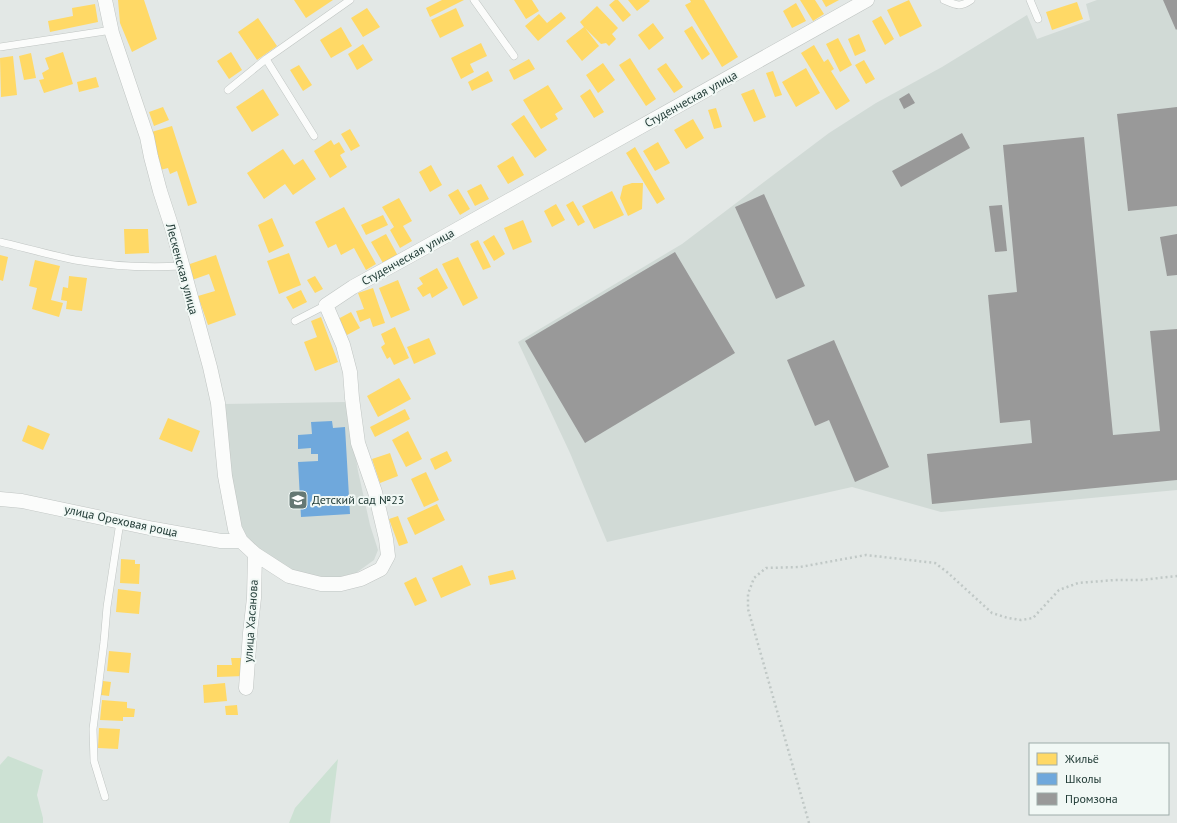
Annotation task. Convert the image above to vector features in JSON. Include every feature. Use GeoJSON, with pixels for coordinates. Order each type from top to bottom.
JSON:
{"type":"FeatureCollection","features":[{"type":"Feature","properties":{"kind":"street","name":"Лескенская улица"},"geometry":{"type":"LineString","coordinates":[[105,0],[112,30],[147,137],[150,157],[173,231],[210,367],[218,403],[225,476],[235,529],[241,541]]}},
{"type":"Feature","properties":{"kind":"street","name":"Студенческая улица"},"geometry":{"type":"LineString","coordinates":[[326,304],[352,287],[445,237],[867,0]]}},
{"type":"Feature","properties":{"kind":"street"},"geometry":{"type":"LineString","coordinates":[[241,541],[255,554],[289,576],[321,584],[341,584],[361,579],[382,569],[388,556],[386,539],[375,492],[358,443],[350,372],[343,345],[326,304]]}},
{"type":"Feature","properties":{"kind":"street","name":"улица Ореховая роща"},"geometry":{"type":"LineString","coordinates":[[0,500],[22,501],[120,522],[221,541],[241,541]]}},
{"type":"Feature","properties":{"kind":"street","name":"улица Хасанова"},"geometry":{"type":"LineString","coordinates":[[246,688],[254,598],[255,554]]}},
{"type":"Feature","properties":{"kind":"lane"},"geometry":{"type":"LineString","coordinates":[[228,90],[266,59],[350,0]]}},
{"type":"Feature","properties":{"kind":"lane"},"geometry":{"type":"LineString","coordinates":[[474,0],[514,56]]}},
{"type":"Feature","properties":{"kind":"lane"},"geometry":{"type":"LineString","coordinates":[[944,0],[958,6],[964,5],[971,0]]}},
{"type":"Feature","properties":{"kind":"lane"},"geometry":{"type":"LineString","coordinates":[[1030,0],[1038,19]]}},
{"type":"Feature","properties":{"kind":"lane"},"geometry":{"type":"LineString","coordinates":[[0,47],[112,30]]}},
{"type":"Feature","properties":{"kind":"lane"},"geometry":{"type":"LineString","coordinates":[[266,59],[314,136]]}},
{"type":"Feature","properties":{"kind":"lane"},"geometry":{"type":"LineString","coordinates":[[0,242],[75,260],[111,265],[165,267],[182,266]]}},
{"type":"Feature","properties":{"kind":"lane"},"geometry":{"type":"LineString","coordinates":[[295,321],[326,304]]}},
{"type":"Feature","properties":{"kind":"lane"},"geometry":{"type":"LineString","coordinates":[[105,797],[94,761],[92,729],[104,642],[107,607],[120,522]]}},
{"type":"Feature","properties":{"kind":"path"},"geometry":{"type":"LineString","coordinates":[[809,823],[748,609],[748,594],[754,578],[766,568],[800,567],[866,555],[935,564],[947,572],[992,613],[1008,618],[1022,620],[1033,618],[1059,590],[1078,583],[1115,580],[1141,580],[1177,576]]}},
{"type":"Feature","properties":{"kind":"shaded area"},"geometry":{"type":"Polygon","coordinates":[[[1097,0],[1177,0],[1177,490],[941,512],[852,487],[607,542],[570,453],[518,342],[682,244],[829,133],[876,103],[942,67],[1027,15],[1037,39],[1090,20],[1086,4],[1097,0]]]}},
{"type":"Feature","properties":{"kind":"shaded area","name":"Детский сад №23"},"geometry":{"type":"Polygon","coordinates":[[[347,402],[358,471],[370,525],[378,550],[374,560],[356,573],[335,578],[308,575],[284,569],[255,547],[246,537],[238,522],[223,404],[347,402]]]}},
{"type":"Feature","properties":{"kind":"green space"},"geometry":{"type":"Polygon","coordinates":[[[8,756],[43,770],[37,795],[43,823],[0,823],[0,765],[8,756]]]}},
{"type":"Feature","properties":{"kind":"green space"},"geometry":{"type":"Polygon","coordinates":[[[338,759],[330,823],[289,823],[295,808],[338,759]]]}},
{"type":"Feature","properties":{"kind":"building: Жильё"},"geometry":{"type":"Polygon","coordinates":[[[118,0],[144,0],[157,39],[132,52],[120,23],[118,0]]]}},
{"type":"Feature","properties":{"kind":"building: Жильё"},"geometry":{"type":"Polygon","coordinates":[[[294,0],[333,0],[306,18],[294,0]]]}},
{"type":"Feature","properties":{"kind":"building: Жильё"},"geometry":{"type":"Polygon","coordinates":[[[442,0],[464,0],[430,17],[426,8],[442,0]]]}},
{"type":"Feature","properties":{"kind":"building: Жильё"},"geometry":{"type":"Polygon","coordinates":[[[514,0],[532,0],[539,11],[526,19],[514,0]]]}},
{"type":"Feature","properties":{"kind":"building: Жильё"},"geometry":{"type":"Polygon","coordinates":[[[615,0],[618,0],[631,15],[623,22],[609,5],[615,0]]]}},
{"type":"Feature","properties":{"kind":"building: Жильё"},"geometry":{"type":"Polygon","coordinates":[[[628,0],[649,0],[650,1],[637,11],[628,0]]]}},
{"type":"Feature","properties":{"kind":"building: Жильё"},"geometry":{"type":"Polygon","coordinates":[[[690,0],[704,0],[738,57],[722,67],[685,5],[691,2],[690,0]]]}},
{"type":"Feature","properties":{"kind":"building: Жильё"},"geometry":{"type":"Polygon","coordinates":[[[800,0],[815,0],[824,14],[813,21],[800,0]]]}},
{"type":"Feature","properties":{"kind":"building: Жильё"},"geometry":{"type":"Polygon","coordinates":[[[822,0],[839,0],[826,7],[822,0]]]}},
{"type":"Feature","properties":{"kind":"building: Жильё"},"geometry":{"type":"Polygon","coordinates":[[[909,0],[922,26],[900,37],[887,10],[909,0]]]}},
{"type":"Feature","properties":{"kind":"building: Жильё"},"geometry":{"type":"Polygon","coordinates":[[[1077,2],[1083,19],[1052,30],[1046,12],[1077,2]]]}},
{"type":"Feature","properties":{"kind":"building: Жильё"},"geometry":{"type":"Polygon","coordinates":[[[796,3],[806,21],[792,28],[783,11],[796,3]]]}},
{"type":"Feature","properties":{"kind":"building: Жильё"},"geometry":{"type":"Polygon","coordinates":[[[95,4],[98,22],[50,32],[48,21],[73,16],[72,8],[95,4]]]}},
{"type":"Feature","properties":{"kind":"building: Жильё"},"geometry":{"type":"Polygon","coordinates":[[[597,6],[618,28],[612,34],[616,39],[609,46],[606,43],[601,44],[585,28],[599,46],[582,61],[566,41],[584,27],[580,22],[597,6]]]}},
{"type":"Feature","properties":{"kind":"building: Жильё"},"geometry":{"type":"Polygon","coordinates":[[[367,8],[380,27],[363,37],[351,18],[367,8]]]}},
{"type":"Feature","properties":{"kind":"building: Жильё"},"geometry":{"type":"Polygon","coordinates":[[[456,8],[464,26],[440,38],[431,20],[456,8]]]}},
{"type":"Feature","properties":{"kind":"building: Жильё"},"geometry":{"type":"Polygon","coordinates":[[[561,12],[566,18],[538,41],[525,26],[539,14],[547,23],[561,12]]]}},
{"type":"Feature","properties":{"kind":"building: Жильё"},"geometry":{"type":"Polygon","coordinates":[[[881,16],[894,39],[885,45],[872,21],[881,16]]]}},
{"type":"Feature","properties":{"kind":"building: Жильё"},"geometry":{"type":"Polygon","coordinates":[[[258,18],[277,46],[257,60],[238,32],[258,18]]]}},
{"type":"Feature","properties":{"kind":"building: Жильё"},"geometry":{"type":"Polygon","coordinates":[[[653,23],[664,38],[649,50],[638,35],[653,23]]]}},
{"type":"Feature","properties":{"kind":"building: Жильё"},"geometry":{"type":"Polygon","coordinates":[[[692,26],[710,54],[702,60],[684,31],[692,26]]]}},
{"type":"Feature","properties":{"kind":"building: Жильё"},"geometry":{"type":"Polygon","coordinates":[[[341,27],[352,46],[331,58],[320,40],[341,27]]]}},
{"type":"Feature","properties":{"kind":"building: Жильё"},"geometry":{"type":"Polygon","coordinates":[[[859,34],[866,51],[855,56],[848,39],[859,34]]]}},
{"type":"Feature","properties":{"kind":"building: Жильё"},"geometry":{"type":"Polygon","coordinates":[[[838,38],[852,65],[840,72],[826,44],[838,38]]]}},
{"type":"Feature","properties":{"kind":"building: Жильё"},"geometry":{"type":"Polygon","coordinates":[[[481,43],[487,56],[470,64],[474,72],[461,79],[451,58],[481,43]]]}},
{"type":"Feature","properties":{"kind":"building: Жильё"},"geometry":{"type":"Polygon","coordinates":[[[363,44],[373,60],[357,70],[348,54],[363,44]]]}},
{"type":"Feature","properties":{"kind":"building: Жильё"},"geometry":{"type":"Polygon","coordinates":[[[814,45],[824,62],[828,59],[834,69],[831,71],[850,101],[836,110],[801,53],[814,45]]]}},
{"type":"Feature","properties":{"kind":"building: Жильё"},"geometry":{"type":"Polygon","coordinates":[[[63,52],[73,84],[44,93],[39,80],[44,79],[42,73],[49,69],[45,58],[63,52]]]}},
{"type":"Feature","properties":{"kind":"building: Жильё"},"geometry":{"type":"Polygon","coordinates":[[[231,52],[242,70],[229,79],[217,61],[231,52]]]}},
{"type":"Feature","properties":{"kind":"building: Жильё"},"geometry":{"type":"Polygon","coordinates":[[[31,53],[36,78],[24,80],[19,56],[31,53]]]}},
{"type":"Feature","properties":{"kind":"building: Жильё"},"geometry":{"type":"Polygon","coordinates":[[[13,56],[17,95],[1,97],[0,58],[13,56]]]}},
{"type":"Feature","properties":{"kind":"building: Жильё"},"geometry":{"type":"Polygon","coordinates":[[[630,58],[656,99],[646,106],[619,65],[630,58]]]}},
{"type":"Feature","properties":{"kind":"building: Жильё"},"geometry":{"type":"Polygon","coordinates":[[[529,59],[535,69],[514,80],[509,70],[529,59]]]}},
{"type":"Feature","properties":{"kind":"building: Жильё"},"geometry":{"type":"Polygon","coordinates":[[[864,60],[875,79],[866,84],[855,65],[864,60]]]}},
{"type":"Feature","properties":{"kind":"building: Жильё"},"geometry":{"type":"Polygon","coordinates":[[[603,63],[615,80],[598,93],[586,75],[603,63]]]}},
{"type":"Feature","properties":{"kind":"building: Жильё"},"geometry":{"type":"Polygon","coordinates":[[[666,63],[683,87],[674,93],[657,69],[666,63]]]}},
{"type":"Feature","properties":{"kind":"building: Жильё"},"geometry":{"type":"Polygon","coordinates":[[[299,65],[312,85],[303,91],[290,70],[299,65]]]}},
{"type":"Feature","properties":{"kind":"building: Жильё"},"geometry":{"type":"Polygon","coordinates":[[[806,68],[820,93],[796,107],[782,82],[806,68]]]}},
{"type":"Feature","properties":{"kind":"building: Жильё"},"geometry":{"type":"Polygon","coordinates":[[[488,71],[493,81],[472,91],[468,82],[488,71]]]}},
{"type":"Feature","properties":{"kind":"building: Жильё"},"geometry":{"type":"Polygon","coordinates":[[[773,71],[782,95],[775,97],[766,73],[773,71]]]}},
{"type":"Feature","properties":{"kind":"building: Жильё"},"geometry":{"type":"Polygon","coordinates":[[[96,77],[99,87],[79,92],[77,82],[96,77]]]}},
{"type":"Feature","properties":{"kind":"building: Жильё"},"geometry":{"type":"Polygon","coordinates":[[[548,85],[563,109],[555,114],[558,119],[541,129],[523,100],[548,85]]]}},
{"type":"Feature","properties":{"kind":"building: Жильё"},"geometry":{"type":"Polygon","coordinates":[[[263,89],[279,115],[252,132],[236,107],[263,89]]]}},
{"type":"Feature","properties":{"kind":"building: Жильё"},"geometry":{"type":"Polygon","coordinates":[[[590,89],[604,112],[594,118],[580,96],[590,89]]]}},
{"type":"Feature","properties":{"kind":"building: Жильё"},"geometry":{"type":"Polygon","coordinates":[[[754,89],[766,117],[754,122],[741,94],[754,89]]]}},
{"type":"Feature","properties":{"kind":"building: Жильё"},"geometry":{"type":"Polygon","coordinates":[[[163,107],[169,120],[154,126],[149,112],[163,107]]]}},
{"type":"Feature","properties":{"kind":"building: Жильё"},"geometry":{"type":"Polygon","coordinates":[[[716,108],[722,127],[714,129],[708,110],[716,108]]]}},
{"type":"Feature","properties":{"kind":"building: Жильё"},"geometry":{"type":"Polygon","coordinates":[[[524,115],[547,150],[535,158],[511,124],[524,115]]]}},
{"type":"Feature","properties":{"kind":"building: Жильё"},"geometry":{"type":"Polygon","coordinates":[[[693,119],[704,138],[686,149],[674,130],[693,119]]]}},
{"type":"Feature","properties":{"kind":"building: Жильё"},"geometry":{"type":"Polygon","coordinates":[[[172,126],[197,203],[188,206],[177,171],[170,174],[168,168],[160,170],[148,133],[172,126]]]}},
{"type":"Feature","properties":{"kind":"building: Жильё"},"geometry":{"type":"Polygon","coordinates":[[[350,129],[360,146],[351,151],[341,134],[350,129]]]}},
{"type":"Feature","properties":{"kind":"building: Жильё"},"geometry":{"type":"Polygon","coordinates":[[[331,140],[334,145],[339,142],[345,152],[340,155],[347,167],[330,178],[314,151],[331,140]]]}},
{"type":"Feature","properties":{"kind":"building: Жильё"},"geometry":{"type":"Polygon","coordinates":[[[658,142],[670,163],[655,171],[643,151],[658,142]]]}},
{"type":"Feature","properties":{"kind":"building: Жильё"},"geometry":{"type":"Polygon","coordinates":[[[635,147],[665,199],[657,204],[626,153],[635,147]]]}},
{"type":"Feature","properties":{"kind":"building: Жильё"},"geometry":{"type":"Polygon","coordinates":[[[283,149],[294,165],[303,159],[316,179],[293,195],[285,184],[264,199],[247,173],[283,149]]]}},
{"type":"Feature","properties":{"kind":"building: Жильё"},"geometry":{"type":"Polygon","coordinates":[[[513,156],[524,175],[508,184],[497,166],[513,156]]]}},
{"type":"Feature","properties":{"kind":"building: Жильё"},"geometry":{"type":"Polygon","coordinates":[[[431,165],[442,185],[430,192],[419,172],[431,165]]]}},
{"type":"Feature","properties":{"kind":"building: Жильё"},"geometry":{"type":"Polygon","coordinates":[[[632,183],[643,183],[642,209],[628,216],[620,198],[623,186],[632,183]]]}},
{"type":"Feature","properties":{"kind":"building: Жильё"},"geometry":{"type":"Polygon","coordinates":[[[481,184],[489,199],[475,206],[467,191],[481,184]]]}},
{"type":"Feature","properties":{"kind":"building: Жильё"},"geometry":{"type":"Polygon","coordinates":[[[458,189],[470,209],[460,215],[448,195],[458,189]]]}},
{"type":"Feature","properties":{"kind":"building: Жильё"},"geometry":{"type":"Polygon","coordinates":[[[612,191],[624,215],[594,229],[582,206],[612,191]]]}},
{"type":"Feature","properties":{"kind":"building: Жильё"},"geometry":{"type":"Polygon","coordinates":[[[399,198],[412,221],[403,226],[412,241],[400,248],[390,230],[394,227],[382,207],[399,198]]]}},
{"type":"Feature","properties":{"kind":"building: Жильё"},"geometry":{"type":"Polygon","coordinates":[[[573,201],[585,222],[578,226],[566,205],[573,201]]]}},
{"type":"Feature","properties":{"kind":"building: Жильё"},"geometry":{"type":"Polygon","coordinates":[[[556,204],[565,220],[552,227],[544,211],[556,204]]]}},
{"type":"Feature","properties":{"kind":"building: Жильё"},"geometry":{"type":"Polygon","coordinates":[[[344,207],[376,264],[366,270],[354,248],[341,255],[336,244],[328,248],[315,222],[344,207]]]}},
{"type":"Feature","properties":{"kind":"building: Жильё"},"geometry":{"type":"Polygon","coordinates":[[[383,215],[388,225],[366,235],[361,225],[383,215]]]}},
{"type":"Feature","properties":{"kind":"building: Жильё"},"geometry":{"type":"Polygon","coordinates":[[[272,218],[284,246],[269,253],[258,225],[272,218]]]}},
{"type":"Feature","properties":{"kind":"building: Жильё"},"geometry":{"type":"Polygon","coordinates":[[[523,220],[532,242],[513,250],[504,228],[523,220]]]}},
{"type":"Feature","properties":{"kind":"building: Жильё"},"geometry":{"type":"Polygon","coordinates":[[[124,229],[148,229],[149,253],[125,254],[124,229]]]}},
{"type":"Feature","properties":{"kind":"building: Жильё"},"geometry":{"type":"Polygon","coordinates":[[[386,234],[398,256],[383,263],[371,242],[386,234]]]}},
{"type":"Feature","properties":{"kind":"building: Жильё"},"geometry":{"type":"Polygon","coordinates":[[[494,235],[505,254],[494,261],[483,242],[494,235]]]}},
{"type":"Feature","properties":{"kind":"building: Жильё"},"geometry":{"type":"Polygon","coordinates":[[[478,240],[491,267],[483,270],[470,244],[478,240]]]}},
{"type":"Feature","properties":{"kind":"building: Жильё"},"geometry":{"type":"Polygon","coordinates":[[[289,253],[301,285],[279,294],[267,261],[289,253]]]}},
{"type":"Feature","properties":{"kind":"building: Жильё"},"geometry":{"type":"Polygon","coordinates":[[[0,255],[8,257],[3,281],[0,280],[0,255]]]}},
{"type":"Feature","properties":{"kind":"building: Жильё"},"geometry":{"type":"Polygon","coordinates":[[[216,255],[236,315],[208,325],[198,296],[215,291],[209,274],[192,280],[187,265],[216,255]]]}},
{"type":"Feature","properties":{"kind":"building: Жильё"},"geometry":{"type":"Polygon","coordinates":[[[458,257],[478,298],[463,306],[442,264],[458,257]]]}},
{"type":"Feature","properties":{"kind":"building: Жильё"},"geometry":{"type":"Polygon","coordinates":[[[35,260],[60,266],[51,300],[63,303],[59,317],[32,309],[37,288],[29,286],[35,260]]]}},
{"type":"Feature","properties":{"kind":"building: Жильё"},"geometry":{"type":"Polygon","coordinates":[[[437,268],[448,288],[432,298],[430,293],[423,297],[417,288],[423,284],[419,278],[437,268]]]}},
{"type":"Feature","properties":{"kind":"building: Жильё"},"geometry":{"type":"Polygon","coordinates":[[[69,276],[87,278],[82,311],[66,309],[67,301],[61,300],[63,287],[68,288],[69,276]]]}},
{"type":"Feature","properties":{"kind":"building: Жильё"},"geometry":{"type":"Polygon","coordinates":[[[315,276],[323,289],[315,293],[307,280],[315,276]]]}},
{"type":"Feature","properties":{"kind":"building: Жильё"},"geometry":{"type":"Polygon","coordinates":[[[398,280],[410,310],[391,318],[379,288],[398,280]]]}},
{"type":"Feature","properties":{"kind":"building: Жильё"},"geometry":{"type":"Polygon","coordinates":[[[373,288],[385,323],[373,327],[370,318],[360,322],[356,311],[364,309],[358,293],[373,288]]]}},
{"type":"Feature","properties":{"kind":"building: Жильё"},"geometry":{"type":"Polygon","coordinates":[[[301,290],[307,302],[293,309],[286,297],[301,290]]]}},
{"type":"Feature","properties":{"kind":"building: Жильё"},"geometry":{"type":"Polygon","coordinates":[[[351,312],[360,328],[347,335],[338,319],[351,312]]]}},
{"type":"Feature","properties":{"kind":"building: Жильё"},"geometry":{"type":"Polygon","coordinates":[[[321,317],[338,362],[315,371],[304,342],[317,337],[311,321],[321,317]]]}},
{"type":"Feature","properties":{"kind":"building: Жильё"},"geometry":{"type":"Polygon","coordinates":[[[395,327],[409,358],[394,365],[390,357],[387,359],[381,347],[385,344],[381,334],[395,327]]]}},
{"type":"Feature","properties":{"kind":"building: Жильё"},"geometry":{"type":"Polygon","coordinates":[[[429,338],[436,354],[414,364],[407,347],[429,338]]]}},
{"type":"Feature","properties":{"kind":"building: Жильё"},"geometry":{"type":"Polygon","coordinates":[[[399,378],[411,399],[378,417],[367,396],[399,378]]]}},
{"type":"Feature","properties":{"kind":"building: Жильё"},"geometry":{"type":"Polygon","coordinates":[[[405,409],[410,419],[375,437],[370,427],[405,409]]]}},
{"type":"Feature","properties":{"kind":"building: Жильё"},"geometry":{"type":"Polygon","coordinates":[[[168,418],[200,431],[192,452],[159,439],[168,418]]]}},
{"type":"Feature","properties":{"kind":"building: Жильё"},"geometry":{"type":"Polygon","coordinates":[[[28,425],[50,434],[43,450],[22,441],[28,425]]]}},
{"type":"Feature","properties":{"kind":"building: Жильё"},"geometry":{"type":"Polygon","coordinates":[[[408,431],[422,459],[406,467],[392,440],[408,431]]]}},
{"type":"Feature","properties":{"kind":"building: Жильё"},"geometry":{"type":"Polygon","coordinates":[[[447,451],[452,461],[435,470],[430,459],[447,451]]]}},
{"type":"Feature","properties":{"kind":"building: Жильё"},"geometry":{"type":"Polygon","coordinates":[[[390,453],[398,476],[380,483],[372,459],[390,453]]]}},
{"type":"Feature","properties":{"kind":"building: Жильё"},"geometry":{"type":"Polygon","coordinates":[[[426,472],[439,500],[424,507],[411,479],[426,472]]]}},
{"type":"Feature","properties":{"kind":"building: Жильё"},"geometry":{"type":"Polygon","coordinates":[[[437,504],[445,520],[415,535],[407,518],[437,504]]]}},
{"type":"Feature","properties":{"kind":"building: Жильё"},"geometry":{"type":"Polygon","coordinates":[[[398,516],[408,543],[399,546],[389,519],[398,516]]]}},
{"type":"Feature","properties":{"kind":"building: Жильё"},"geometry":{"type":"Polygon","coordinates":[[[121,559],[135,560],[135,564],[140,564],[139,584],[120,583],[121,559]]]}},
{"type":"Feature","properties":{"kind":"building: Жильё"},"geometry":{"type":"Polygon","coordinates":[[[462,565],[471,585],[441,598],[432,578],[462,565]]]}},
{"type":"Feature","properties":{"kind":"building: Жильё"},"geometry":{"type":"Polygon","coordinates":[[[513,570],[516,579],[490,585],[488,576],[513,570]]]}},
{"type":"Feature","properties":{"kind":"building: Жильё"},"geometry":{"type":"Polygon","coordinates":[[[416,577],[427,601],[415,606],[404,583],[416,577]]]}},
{"type":"Feature","properties":{"kind":"building: Жильё"},"geometry":{"type":"Polygon","coordinates":[[[118,589],[141,592],[139,614],[116,612],[118,589]]]}},
{"type":"Feature","properties":{"kind":"building: Жильё"},"geometry":{"type":"Polygon","coordinates":[[[109,651],[131,653],[129,673],[107,671],[109,651]]]}},
{"type":"Feature","properties":{"kind":"building: Жильё"},"geometry":{"type":"Polygon","coordinates":[[[231,658],[243,658],[244,676],[217,677],[217,665],[232,665],[231,658]]]}},
{"type":"Feature","properties":{"kind":"building: Жильё"},"geometry":{"type":"Polygon","coordinates":[[[103,681],[111,682],[109,696],[101,695],[103,681]]]}},
{"type":"Feature","properties":{"kind":"building: Жильё"},"geometry":{"type":"Polygon","coordinates":[[[225,683],[227,701],[204,703],[203,685],[225,683]]]}},
{"type":"Feature","properties":{"kind":"building: Жильё"},"geometry":{"type":"Polygon","coordinates":[[[102,700],[127,702],[127,708],[135,709],[134,717],[123,717],[123,721],[100,720],[102,700]]]}},
{"type":"Feature","properties":{"kind":"building: Жильё"},"geometry":{"type":"Polygon","coordinates":[[[237,705],[238,715],[226,715],[225,706],[237,705]]]}},
{"type":"Feature","properties":{"kind":"building: Жильё"},"geometry":{"type":"Polygon","coordinates":[[[99,728],[120,729],[118,749],[98,748],[99,728]]]}},
{"type":"Feature","properties":{"kind":"building: Школы"},"geometry":{"type":"Polygon","coordinates":[[[332,421],[333,428],[345,427],[350,514],[301,517],[298,462],[318,461],[318,454],[311,454],[311,448],[298,449],[298,435],[312,434],[311,422],[332,421]]]}},
{"type":"Feature","properties":{"kind":"building: Промзона"},"geometry":{"type":"Polygon","coordinates":[[[1163,0],[1177,0],[1176,30],[1163,0]]]}},
{"type":"Feature","properties":{"kind":"building: Промзона"},"geometry":{"type":"Polygon","coordinates":[[[909,93],[915,103],[904,109],[899,99],[909,93]]]}},
{"type":"Feature","properties":{"kind":"building: Промзона"},"geometry":{"type":"Polygon","coordinates":[[[1177,107],[1177,206],[1128,211],[1117,114],[1177,107]]]}},
{"type":"Feature","properties":{"kind":"building: Промзона"},"geometry":{"type":"Polygon","coordinates":[[[962,133],[970,148],[901,187],[892,171],[962,133]]]}},
{"type":"Feature","properties":{"kind":"building: Промзона"},"geometry":{"type":"Polygon","coordinates":[[[1084,137],[1113,435],[1160,431],[1150,331],[1177,329],[1177,480],[932,504],[927,454],[1032,443],[1030,420],[1000,423],[988,295],[1017,292],[1003,145],[1084,137]]]}},
{"type":"Feature","properties":{"kind":"building: Промзона"},"geometry":{"type":"Polygon","coordinates":[[[764,194],[805,286],[776,299],[735,207],[764,194]]]}},
{"type":"Feature","properties":{"kind":"building: Промзона"},"geometry":{"type":"Polygon","coordinates":[[[1002,205],[1007,251],[995,252],[989,206],[1002,205]]]}},
{"type":"Feature","properties":{"kind":"building: Промзона"},"geometry":{"type":"Polygon","coordinates":[[[1177,234],[1177,275],[1167,276],[1160,237],[1177,234]]]}},
{"type":"Feature","properties":{"kind":"building: Промзона"},"geometry":{"type":"Polygon","coordinates":[[[675,252],[735,353],[585,443],[525,341],[675,252]]]}},
{"type":"Feature","properties":{"kind":"building: Промзона"},"geometry":{"type":"Polygon","coordinates":[[[834,340],[889,467],[855,482],[829,420],[815,426],[787,360],[834,340]]]}},
{"type":"Feature","properties":{"kind":"place","name":"Детский сад №23"},"geometry":{"type":"Point","coordinates":[298,500]}}]}
